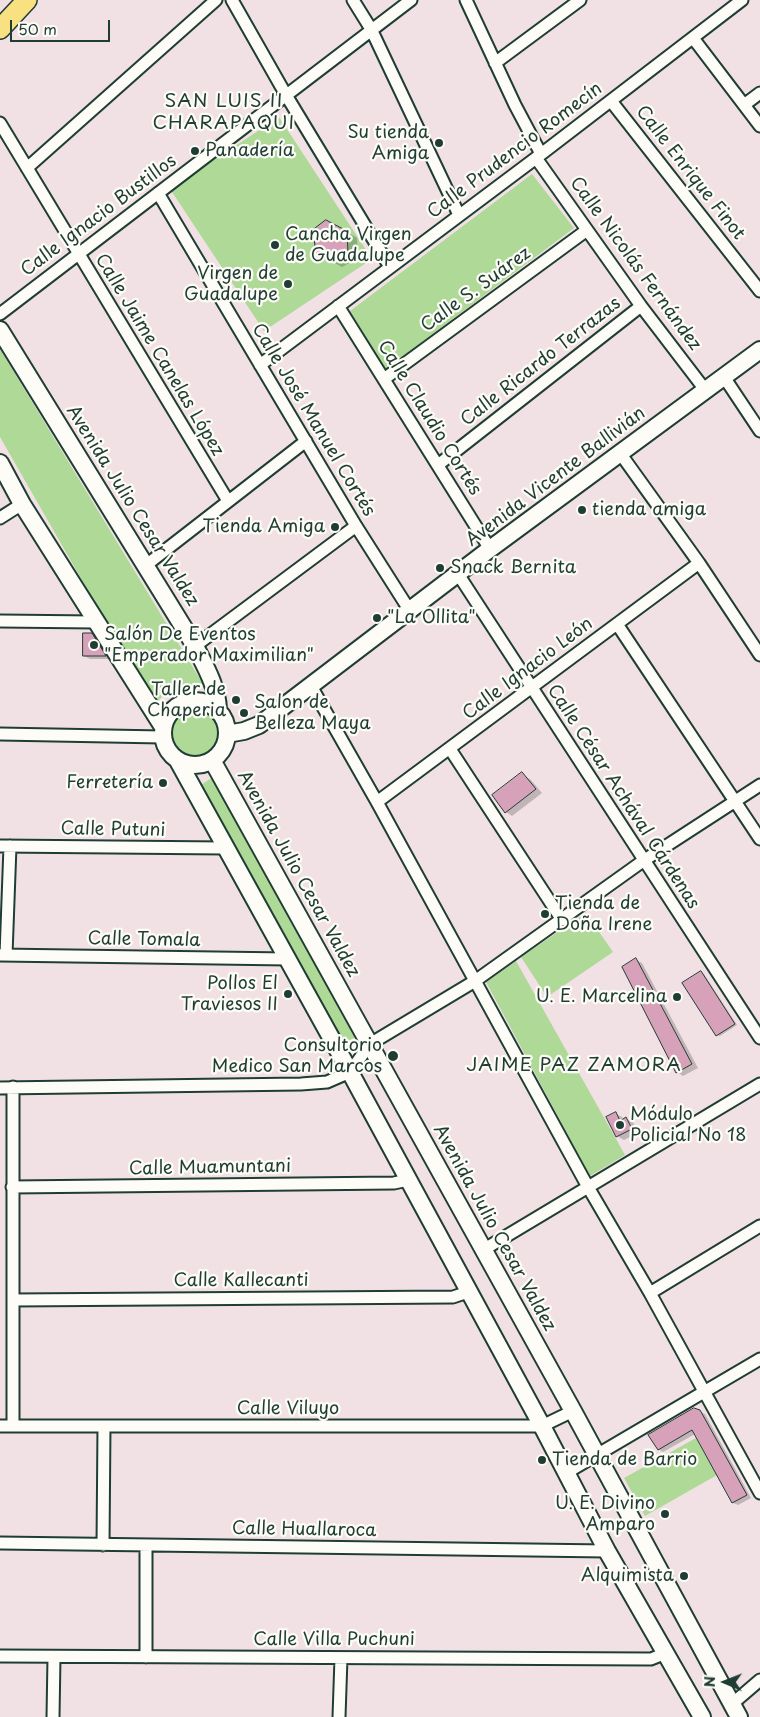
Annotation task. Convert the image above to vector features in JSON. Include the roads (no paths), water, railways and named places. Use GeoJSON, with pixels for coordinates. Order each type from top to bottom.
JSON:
{"type":"FeatureCollection","features":[{"type":"Feature","properties":{"kind":"main road"},"geometry":{"type":"LineString","coordinates":[[0,29],[27,0]]}},
{"type":"Feature","properties":{"kind":"main road","name":"Avenida Julio Cesar Valdez"},"geometry":{"type":"LineString","coordinates":[[0,330],[195,646],[214,687],[218,709]]}},
{"type":"Feature","properties":{"kind":"main road","name":"Avenida Vicente Ballivián"},"geometry":{"type":"LineString","coordinates":[[227,734],[244,731],[260,725],[490,549],[760,350]]}},
{"type":"Feature","properties":{"kind":"main road"},"geometry":{"type":"LineString","coordinates":[[0,463],[22,504],[162,732],[166,748],[178,761],[288,959],[542,1426],[607,1551],[702,1717]]}},
{"type":"Feature","properties":{"kind":"main road"},"geometry":{"type":"LineString","coordinates":[[162,732],[166,718],[172,709],[180,703],[190,700],[204,702],[218,709],[226,725],[227,734],[223,749],[212,760],[201,765],[189,765],[178,761]]}},
{"type":"Feature","properties":{"kind":"main road","name":"Avenida Julio Cesar Valdez"},"geometry":{"type":"LineString","coordinates":[[212,760],[573,1410],[736,1711]]}},
{"type":"Feature","properties":{"kind":"street"},"geometry":{"type":"LineString","coordinates":[[27,168],[216,0]]}},
{"type":"Feature","properties":{"kind":"street"},"geometry":{"type":"LineString","coordinates":[[232,0],[286,95],[390,267]]}},
{"type":"Feature","properties":{"kind":"street"},"geometry":{"type":"LineString","coordinates":[[353,0],[371,29],[459,215]]}},
{"type":"Feature","properties":{"kind":"street","name":"Calle Ignacio Bustillos"},"geometry":{"type":"LineString","coordinates":[[0,314],[411,0]]}},
{"type":"Feature","properties":{"kind":"street","name":"Calle Nicolás Fernández"},"geometry":{"type":"LineString","coordinates":[[466,0],[538,156],[641,306],[706,391]]}},
{"type":"Feature","properties":{"kind":"street"},"geometry":{"type":"LineString","coordinates":[[495,64],[580,0]]}},
{"type":"Feature","properties":{"kind":"street","name":"Calle Prudencio Romecín"},"geometry":{"type":"LineString","coordinates":[[260,365],[742,0]]}},
{"type":"Feature","properties":{"kind":"street"},"geometry":{"type":"LineString","coordinates":[[693,38],[760,126]]}},
{"type":"Feature","properties":{"kind":"street"},"geometry":{"type":"LineString","coordinates":[[744,105],[760,93]]}},
{"type":"Feature","properties":{"kind":"street","name":"Calle Enrique Finot"},"geometry":{"type":"LineString","coordinates":[[611,101],[760,291]]}},
{"type":"Feature","properties":{"kind":"street","name":"Calle Jaime Canelas López"},"geometry":{"type":"LineString","coordinates":[[0,124],[228,501]]}},
{"type":"Feature","properties":{"kind":"street","name":"Calle José Manuel Cortés"},"geometry":{"type":"LineString","coordinates":[[158,193],[356,526],[410,611]]}},
{"type":"Feature","properties":{"kind":"street","name":"Calle S. Suárez"},"geometry":{"type":"LineString","coordinates":[[384,379],[588,230]]}},
{"type":"Feature","properties":{"kind":"street","name":"Calle Claudio Cortés"},"geometry":{"type":"LineString","coordinates":[[338,306],[490,549]]}},
{"type":"Feature","properties":{"kind":"street","name":"Calle Ricardo Terrazas"},"geometry":{"type":"LineString","coordinates":[[438,465],[641,306]]}},
{"type":"Feature","properties":{"kind":"street"},"geometry":{"type":"LineString","coordinates":[[724,377],[760,431]]}},
{"type":"Feature","properties":{"kind":"street"},"geometry":{"type":"LineString","coordinates":[[145,566],[306,441]]}},
{"type":"Feature","properties":{"kind":"street"},"geometry":{"type":"LineString","coordinates":[[620,453],[699,563],[760,655]]}},
{"type":"Feature","properties":{"kind":"street"},"geometry":{"type":"LineString","coordinates":[[0,518],[22,504]]}},
{"type":"Feature","properties":{"kind":"street"},"geometry":{"type":"LineString","coordinates":[[195,646],[356,526]]}},
{"type":"Feature","properties":{"kind":"street","name":"Calle Ignacio León"},"geometry":{"type":"LineString","coordinates":[[377,802],[699,563]]}},
{"type":"Feature","properties":{"kind":"street","name":"Calle César Achával Cárdenas"},"geometry":{"type":"LineString","coordinates":[[458,574],[643,861],[760,1038]]}},
{"type":"Feature","properties":{"kind":"street"},"geometry":{"type":"LineString","coordinates":[[0,621],[95,622]]}},
{"type":"Feature","properties":{"kind":"street"},"geometry":{"type":"LineString","coordinates":[[617,624],[760,840]]}},
{"type":"Feature","properties":{"kind":"street"},"geometry":{"type":"LineString","coordinates":[[311,686],[377,802],[588,1187],[650,1293],[760,1493]]}},
{"type":"Feature","properties":{"kind":"street"},"geometry":{"type":"LineString","coordinates":[[0,734],[162,732]]}},
{"type":"Feature","properties":{"kind":"street"},"geometry":{"type":"LineString","coordinates":[[450,749],[562,920]]}},
{"type":"Feature","properties":{"kind":"street"},"geometry":{"type":"LineString","coordinates":[[0,1088],[301,1084],[327,1082],[350,1072],[370,1044],[475,981],[643,861],[760,785]]}},
{"type":"Feature","properties":{"kind":"street"},"geometry":{"type":"LineString","coordinates":[[3,955],[5,846]]}},
{"type":"Feature","properties":{"kind":"street","name":"Calle Putuni"},"geometry":{"type":"LineString","coordinates":[[5,846],[225,848]]}},
{"type":"Feature","properties":{"kind":"street","name":"Calle Tomala"},"geometry":{"type":"LineString","coordinates":[[3,955],[288,959]]}},
{"type":"Feature","properties":{"kind":"street"},"geometry":{"type":"LineString","coordinates":[[483,1250],[760,1084]]}},
{"type":"Feature","properties":{"kind":"street"},"geometry":{"type":"LineString","coordinates":[[13,1087],[13,1426]]}},
{"type":"Feature","properties":{"kind":"street","name":"Calle Muamuntani"},"geometry":{"type":"LineString","coordinates":[[12,1187],[394,1183],[408,1180]]}},
{"type":"Feature","properties":{"kind":"street"},"geometry":{"type":"LineString","coordinates":[[650,1293],[760,1226]]}},
{"type":"Feature","properties":{"kind":"street","name":"Calle Kallecanti"},"geometry":{"type":"LineString","coordinates":[[13,1300],[453,1297],[468,1292]]}},
{"type":"Feature","properties":{"kind":"street"},"geometry":{"type":"LineString","coordinates":[[566,1473],[760,1359]]}},
{"type":"Feature","properties":{"kind":"street","name":"Calle Viluyo"},"geometry":{"type":"LineString","coordinates":[[0,1426],[542,1426],[573,1410]]}},
{"type":"Feature","properties":{"kind":"street"},"geometry":{"type":"LineString","coordinates":[[103,1544],[104,1426]]}},
{"type":"Feature","properties":{"kind":"street","name":"Calle Huallaroca"},"geometry":{"type":"LineString","coordinates":[[0,1543],[607,1551]]}},
{"type":"Feature","properties":{"kind":"street"},"geometry":{"type":"LineString","coordinates":[[146,1545],[146,1657]]}},
{"type":"Feature","properties":{"kind":"street","name":"Calle Villa Puchuni"},"geometry":{"type":"LineString","coordinates":[[0,1656],[652,1659],[666,1653]]}},
{"type":"Feature","properties":{"kind":"street"},"geometry":{"type":"LineString","coordinates":[[53,1717],[54,1657]]}},
{"type":"Feature","properties":{"kind":"street"},"geometry":{"type":"LineString","coordinates":[[339,1717],[341,1658]]}},
{"type":"Feature","properties":{"kind":"street"},"geometry":{"type":"LineString","coordinates":[[736,1711],[760,1680]]}},
{"type":"Feature","properties":{"kind":"place","name":"Su tienda Amiga"},"geometry":{"type":"Point","coordinates":[439,143]}},
{"type":"Feature","properties":{"kind":"place","name":"Panadería"},"geometry":{"type":"Point","coordinates":[195,151]}},
{"type":"Feature","properties":{"kind":"place","name":"Cancha Virgen de Guadalupe"},"geometry":{"type":"Point","coordinates":[275,245]}},
{"type":"Feature","properties":{"kind":"place","name":"Virgen de Guadalupe"},"geometry":{"type":"Point","coordinates":[288,284]}},
{"type":"Feature","properties":{"kind":"place","name":"tienda amiga"},"geometry":{"type":"Point","coordinates":[582,510]}},
{"type":"Feature","properties":{"kind":"place","name":"Tienda Amiga"},"geometry":{"type":"Point","coordinates":[335,527]}},
{"type":"Feature","properties":{"kind":"place","name":"Snack Bernita"},"geometry":{"type":"Point","coordinates":[440,568]}},
{"type":"Feature","properties":{"kind":"place","name":"\"La Ollita\""},"geometry":{"type":"Point","coordinates":[377,618]}},
{"type":"Feature","properties":{"kind":"place","name":"Salón De Eventos \"Emperador Maximilian\""},"geometry":{"type":"Point","coordinates":[94,645]}},
{"type":"Feature","properties":{"kind":"place","name":"Taller de Chaperia"},"geometry":{"type":"Point","coordinates":[236,700]}},
{"type":"Feature","properties":{"kind":"place","name":"Salon de Belleza Maya"},"geometry":{"type":"Point","coordinates":[244,713]}},
{"type":"Feature","properties":{"kind":"place","name":"Ferretería"},"geometry":{"type":"Point","coordinates":[163,783]}},
{"type":"Feature","properties":{"kind":"place","name":"Tienda de Doña Irene"},"geometry":{"type":"Point","coordinates":[545,914]}},
{"type":"Feature","properties":{"kind":"place","name":"Pollos El Traviesos II"},"geometry":{"type":"Point","coordinates":[288,994]}},
{"type":"Feature","properties":{"kind":"place","name":"U. E. Marcelina"},"geometry":{"type":"Point","coordinates":[677,997]}},
{"type":"Feature","properties":{"kind":"place","name":"Consultorio Medico San Marcos"},"geometry":{"type":"Point","coordinates":[393,1056]}},
{"type":"Feature","properties":{"kind":"place","name":"Módulo Policial No 18"},"geometry":{"type":"Point","coordinates":[620,1125]}},
{"type":"Feature","properties":{"kind":"place","name":"Tienda de Barrio"},"geometry":{"type":"Point","coordinates":[542,1460]}},
{"type":"Feature","properties":{"kind":"place","name":"U. E. Divino Amparo"},"geometry":{"type":"Point","coordinates":[665,1514]}},
{"type":"Feature","properties":{"kind":"place","name":"Alquimista"},"geometry":{"type":"Point","coordinates":[684,1576]}},
{"type":"Feature","properties":{"kind":"district","name":"SAN LUIS II CHARAPAQUI"},"geometry":{"type":"Point","coordinates":[224,113]}},
{"type":"Feature","properties":{"kind":"district","name":"JAIME PAZ ZAMORA"},"geometry":{"type":"Point","coordinates":[574,1066]}}]}
